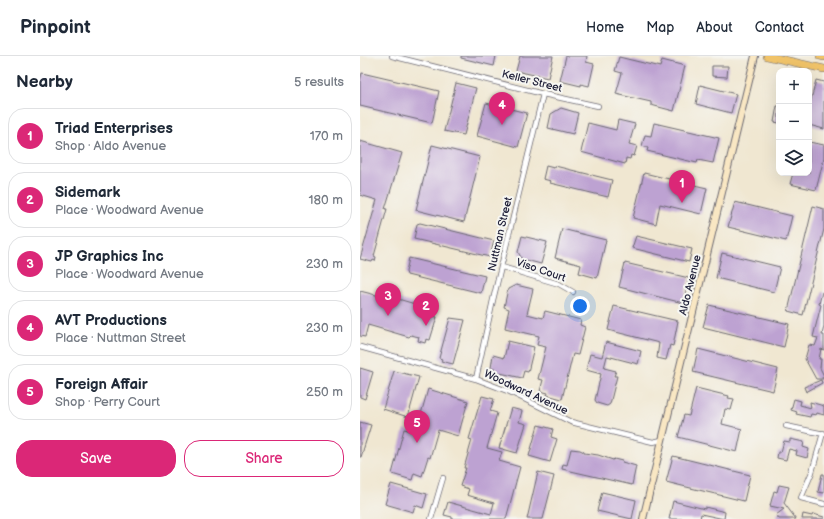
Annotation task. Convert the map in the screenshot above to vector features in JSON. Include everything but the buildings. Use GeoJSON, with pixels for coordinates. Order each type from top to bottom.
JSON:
{"type":"FeatureCollection","features":[{"type":"Feature","properties":{"kind":"main road"},"geometry":{"type":"LineString","coordinates":[[767,56],[824,69]]}},
{"type":"Feature","properties":{"kind":"main road"},"geometry":{"type":"LineString","coordinates":[[820,56],[824,57]]}},
{"type":"Feature","properties":{"kind":"street","name":"Keller Street"},"geometry":{"type":"LineString","coordinates":[[392,56],[542,94],[598,106]]}},
{"type":"Feature","properties":{"kind":"street","name":"Aldo Avenue"},"geometry":{"type":"LineString","coordinates":[[643,519],[755,56]]}},
{"type":"Feature","properties":{"kind":"street","name":"Nuttman Street"},"geometry":{"type":"LineString","coordinates":[[476,379],[542,94]]}},
{"type":"Feature","properties":{"kind":"street","name":"Viso Court"},"geometry":{"type":"LineString","coordinates":[[502,267],[559,284],[573,292]]}},
{"type":"Feature","properties":{"kind":"street","name":"Woodward Avenue"},"geometry":{"type":"LineString","coordinates":[[360,347],[476,379],[510,392],[571,422],[653,442],[662,440]]}},
{"type":"Feature","properties":{"kind":"street"},"geometry":{"type":"LineString","coordinates":[[786,426],[823,434],[812,472],[801,498],[824,504]]}},
{"type":"Feature","properties":{"kind":"street"},"geometry":{"type":"LineString","coordinates":[[432,519],[443,478]]}},
{"type":"Feature","properties":{"kind":"place","name":"AVT Productions"},"geometry":{"type":"Point","coordinates":[502,125]}},
{"type":"Feature","properties":{"kind":"place","name":"Triad Enterprises"},"geometry":{"type":"Point","coordinates":[682,203]}},
{"type":"Feature","properties":{"kind":"place","name":"JP Graphics Inc"},"geometry":{"type":"Point","coordinates":[388,316]}},
{"type":"Feature","properties":{"kind":"place","name":"Sidemark"},"geometry":{"type":"Point","coordinates":[426,326]}},
{"type":"Feature","properties":{"kind":"place","name":"Foreign Affair"},"geometry":{"type":"Point","coordinates":[417,443]}}]}
